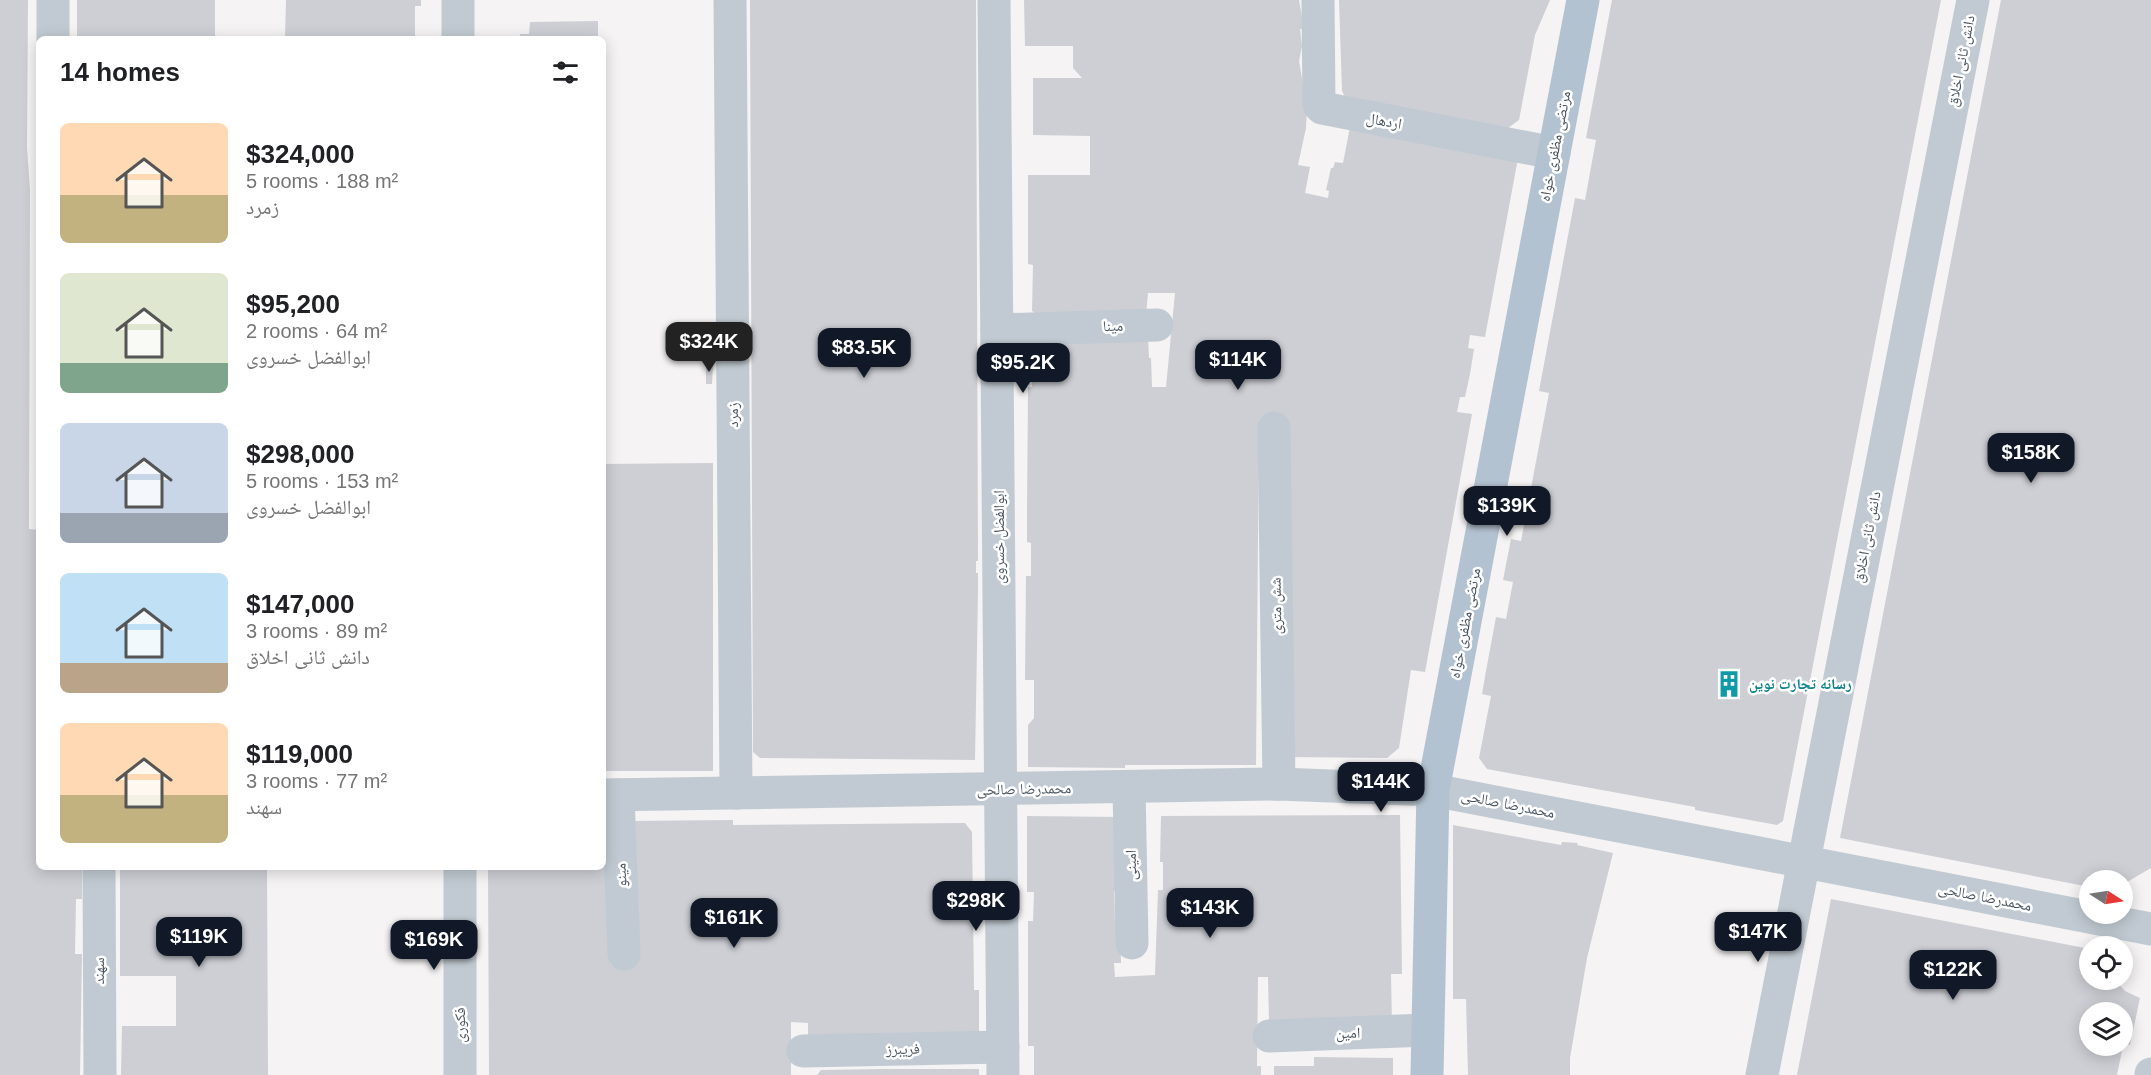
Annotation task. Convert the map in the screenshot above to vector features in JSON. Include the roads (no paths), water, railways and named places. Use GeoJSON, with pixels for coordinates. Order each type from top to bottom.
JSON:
{"type":"FeatureCollection","features":[{"type":"Feature","properties":{"kind":"main road","name":"مرتضی مظفری خواه"},"geometry":{"type":"LineString","coordinates":[[1427,1075],[1433,790],[1583,0]]}},
{"type":"Feature","properties":{"kind":"street"},"geometry":{"type":"LineString","coordinates":[[53,0],[53,36]]}},
{"type":"Feature","properties":{"kind":"street"},"geometry":{"type":"LineString","coordinates":[[458,0],[458,36]]}},
{"type":"Feature","properties":{"kind":"street","name":"زمرد"},"geometry":{"type":"LineString","coordinates":[[730,0],[736,793]]}},
{"type":"Feature","properties":{"kind":"street","name":"ابوالفضل خسروی"},"geometry":{"type":"LineString","coordinates":[[994,0],[1003,1061]]}},
{"type":"Feature","properties":{"kind":"street","name":"اردهال"},"geometry":{"type":"LineString","coordinates":[[1317,0],[1319,105],[1322,108],[1327,111],[1554,153]]}},
{"type":"Feature","properties":{"kind":"street","name":"دانش ثانی اخلاق"},"geometry":{"type":"LineString","coordinates":[[1762,1075],[1973,0]]}},
{"type":"Feature","properties":{"kind":"street","name":"مینا"},"geometry":{"type":"LineString","coordinates":[[997,330],[1157,325]]}},
{"type":"Feature","properties":{"kind":"street","name":"شش متری"},"geometry":{"type":"LineString","coordinates":[[1274,428],[1279,784]]}},
{"type":"Feature","properties":{"kind":"street","name":"محمدرضا صالحی"},"geometry":{"type":"LineString","coordinates":[[610,795],[1279,784],[1433,790],[2151,929]]}},
{"type":"Feature","properties":{"kind":"street","name":"امینی"},"geometry":{"type":"LineString","coordinates":[[1129,787],[1132,943]]}},
{"type":"Feature","properties":{"kind":"street","name":"مینو"},"geometry":{"type":"LineString","coordinates":[[610,795],[624,954]]}},
{"type":"Feature","properties":{"kind":"street","name":"سهند"},"geometry":{"type":"LineString","coordinates":[[99,870],[100,1075]]}},
{"type":"Feature","properties":{"kind":"street","name":"فکوری"},"geometry":{"type":"LineString","coordinates":[[460,870],[460,1075]]}},
{"type":"Feature","properties":{"kind":"street","name":"امین"},"geometry":{"type":"LineString","coordinates":[[1269,1036],[1427,1030]]}},
{"type":"Feature","properties":{"kind":"street","name":"فریبرز"},"geometry":{"type":"LineString","coordinates":[[803,1051],[1003,1061]]}},
{"type":"Feature","properties":{"kind":"place","name":"رسانه تجارت نوین"},"geometry":{"type":"Point","coordinates":[1729,684]}}]}
